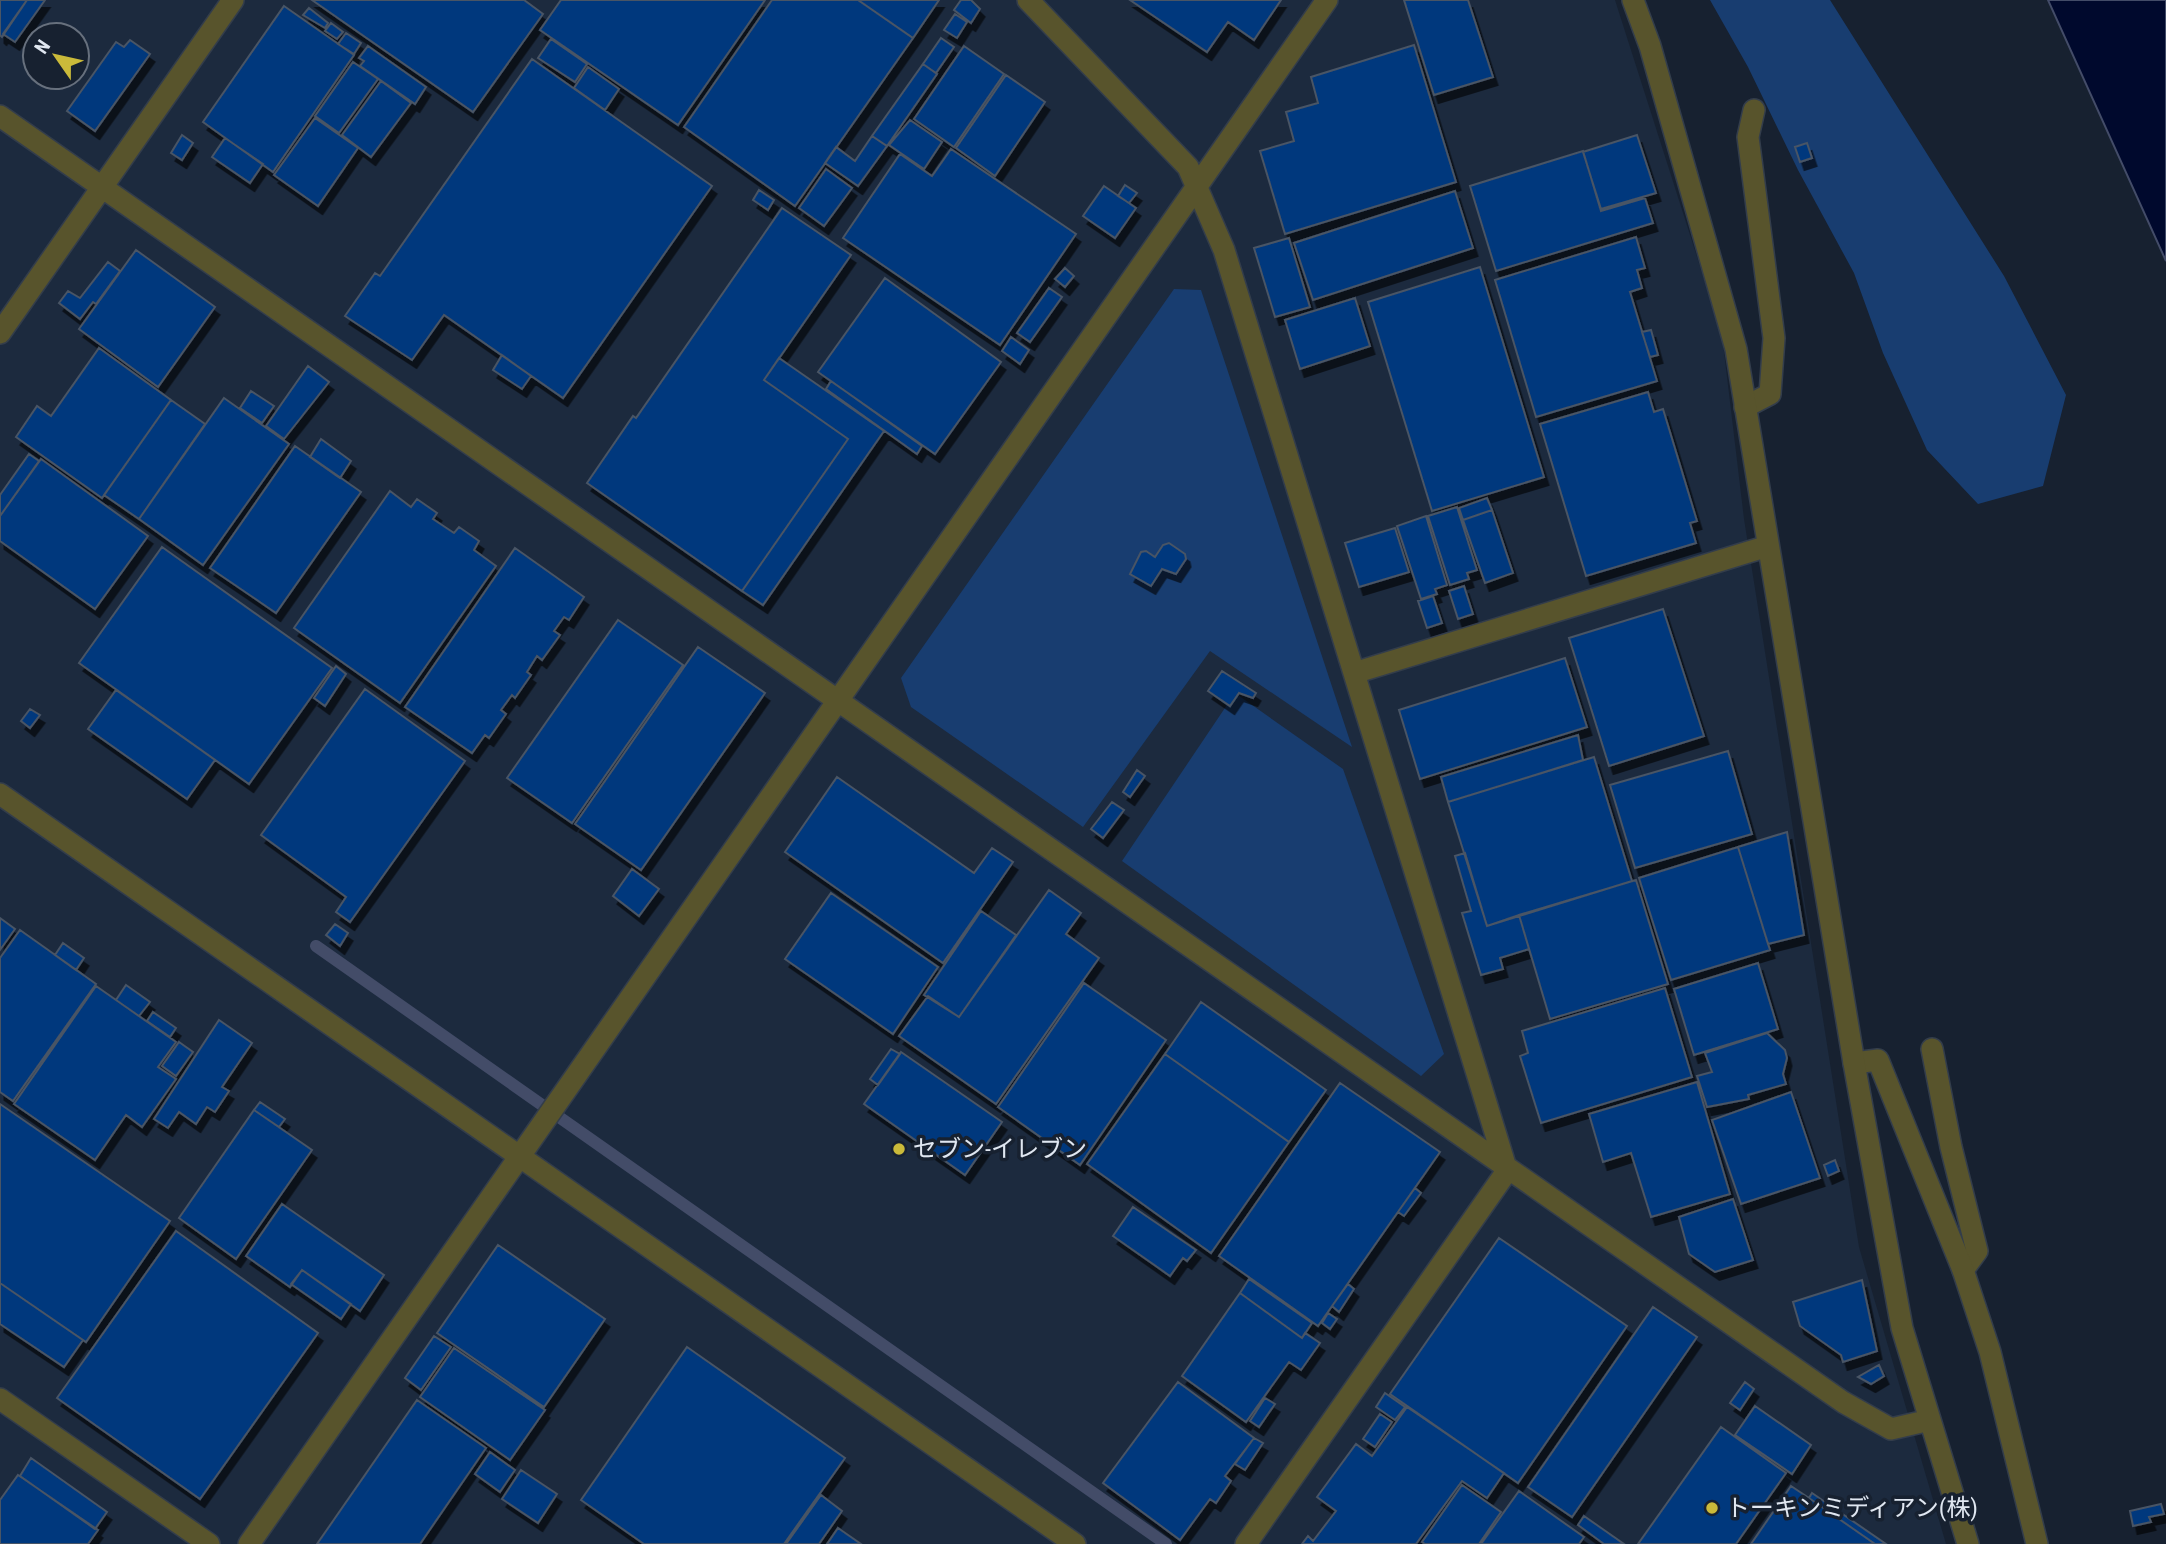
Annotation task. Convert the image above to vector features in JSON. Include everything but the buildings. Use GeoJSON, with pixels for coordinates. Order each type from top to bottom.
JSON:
{"type":"FeatureCollection","features":[{"type":"Feature","properties":{"kind":"street"},"geometry":{"type":"LineString","coordinates":[[0,333],[233,0]]}},
{"type":"Feature","properties":{"kind":"street"},"geometry":{"type":"LineString","coordinates":[[1028,0],[1188,167],[1224,250],[1507,1171],[1245,1544]]}},
{"type":"Feature","properties":{"kind":"street"},"geometry":{"type":"LineString","coordinates":[[249,1544],[1327,0]]}},
{"type":"Feature","properties":{"kind":"street"},"geometry":{"type":"LineString","coordinates":[[1633,0],[1650,46],[1736,349],[1854,1063],[1902,1328],[1968,1544]]}},
{"type":"Feature","properties":{"kind":"street"},"geometry":{"type":"LineString","coordinates":[[1745,407],[1770,394],[1774,338],[1748,137],[1754,110]]}},
{"type":"Feature","properties":{"kind":"street"},"geometry":{"type":"LineString","coordinates":[[0,116],[1843,1402],[1891,1429],[1930,1420]]}},
{"type":"Feature","properties":{"kind":"street"},"geometry":{"type":"LineString","coordinates":[[1354,673],[1768,546]]}},
{"type":"Feature","properties":{"kind":"street"},"geometry":{"type":"LineString","coordinates":[[0,794],[1075,1544]]}},
{"type":"Feature","properties":{"kind":"street"},"geometry":{"type":"LineString","coordinates":[[1932,1049],[1951,1146],[1977,1251],[1963,1270]]}},
{"type":"Feature","properties":{"kind":"street"},"geometry":{"type":"LineString","coordinates":[[1854,1063],[1878,1060],[1963,1270],[1990,1352],[2038,1544]]}},
{"type":"Feature","properties":{"kind":"street"},"geometry":{"type":"LineString","coordinates":[[0,1399],[209,1544]]}},
{"type":"Feature","properties":{"kind":"shaded area"},"geometry":{"type":"Polygon","coordinates":[[[0,0],[1615,0],[1722,335],[1744,519],[1859,1247],[1946,1544],[0,1544],[0,0]]]}},
{"type":"Feature","properties":{"kind":"shaded area"},"geometry":{"type":"Polygon","coordinates":[[[1710,0],[1830,0],[2004,276],[2066,395],[2043,486],[1978,504],[1927,450],[1883,353],[1854,273],[1798,170],[1748,67],[1710,0]]]}},
{"type":"Feature","properties":{"kind":"shaded area"},"geometry":{"type":"Polygon","coordinates":[[[2048,0],[2166,0],[2166,261],[2048,0]]]}},
{"type":"Feature","properties":{"kind":"shaded area"},"geometry":{"type":"Polygon","coordinates":[[[1174,289],[1201,290],[1352,747],[1210,651],[1083,827],[911,707],[901,678],[1174,289]]]}},
{"type":"Feature","properties":{"kind":"shaded area"},"geometry":{"type":"Polygon","coordinates":[[[1235,693],[1343,769],[1444,1054],[1421,1076],[1122,861],[1235,693]]]}},
{"type":"Feature","properties":{"kind":"waterway"},"geometry":{"type":"LineString","coordinates":[[316,946],[1166,1544]]}},
{"type":"Feature","properties":{"kind":"place","name":"セブン-イレブン"},"geometry":{"type":"Point","coordinates":[899,1149]}},
{"type":"Feature","properties":{"kind":"place","name":"トーキンミディアン(株)"},"geometry":{"type":"Point","coordinates":[1712,1508]}}]}
